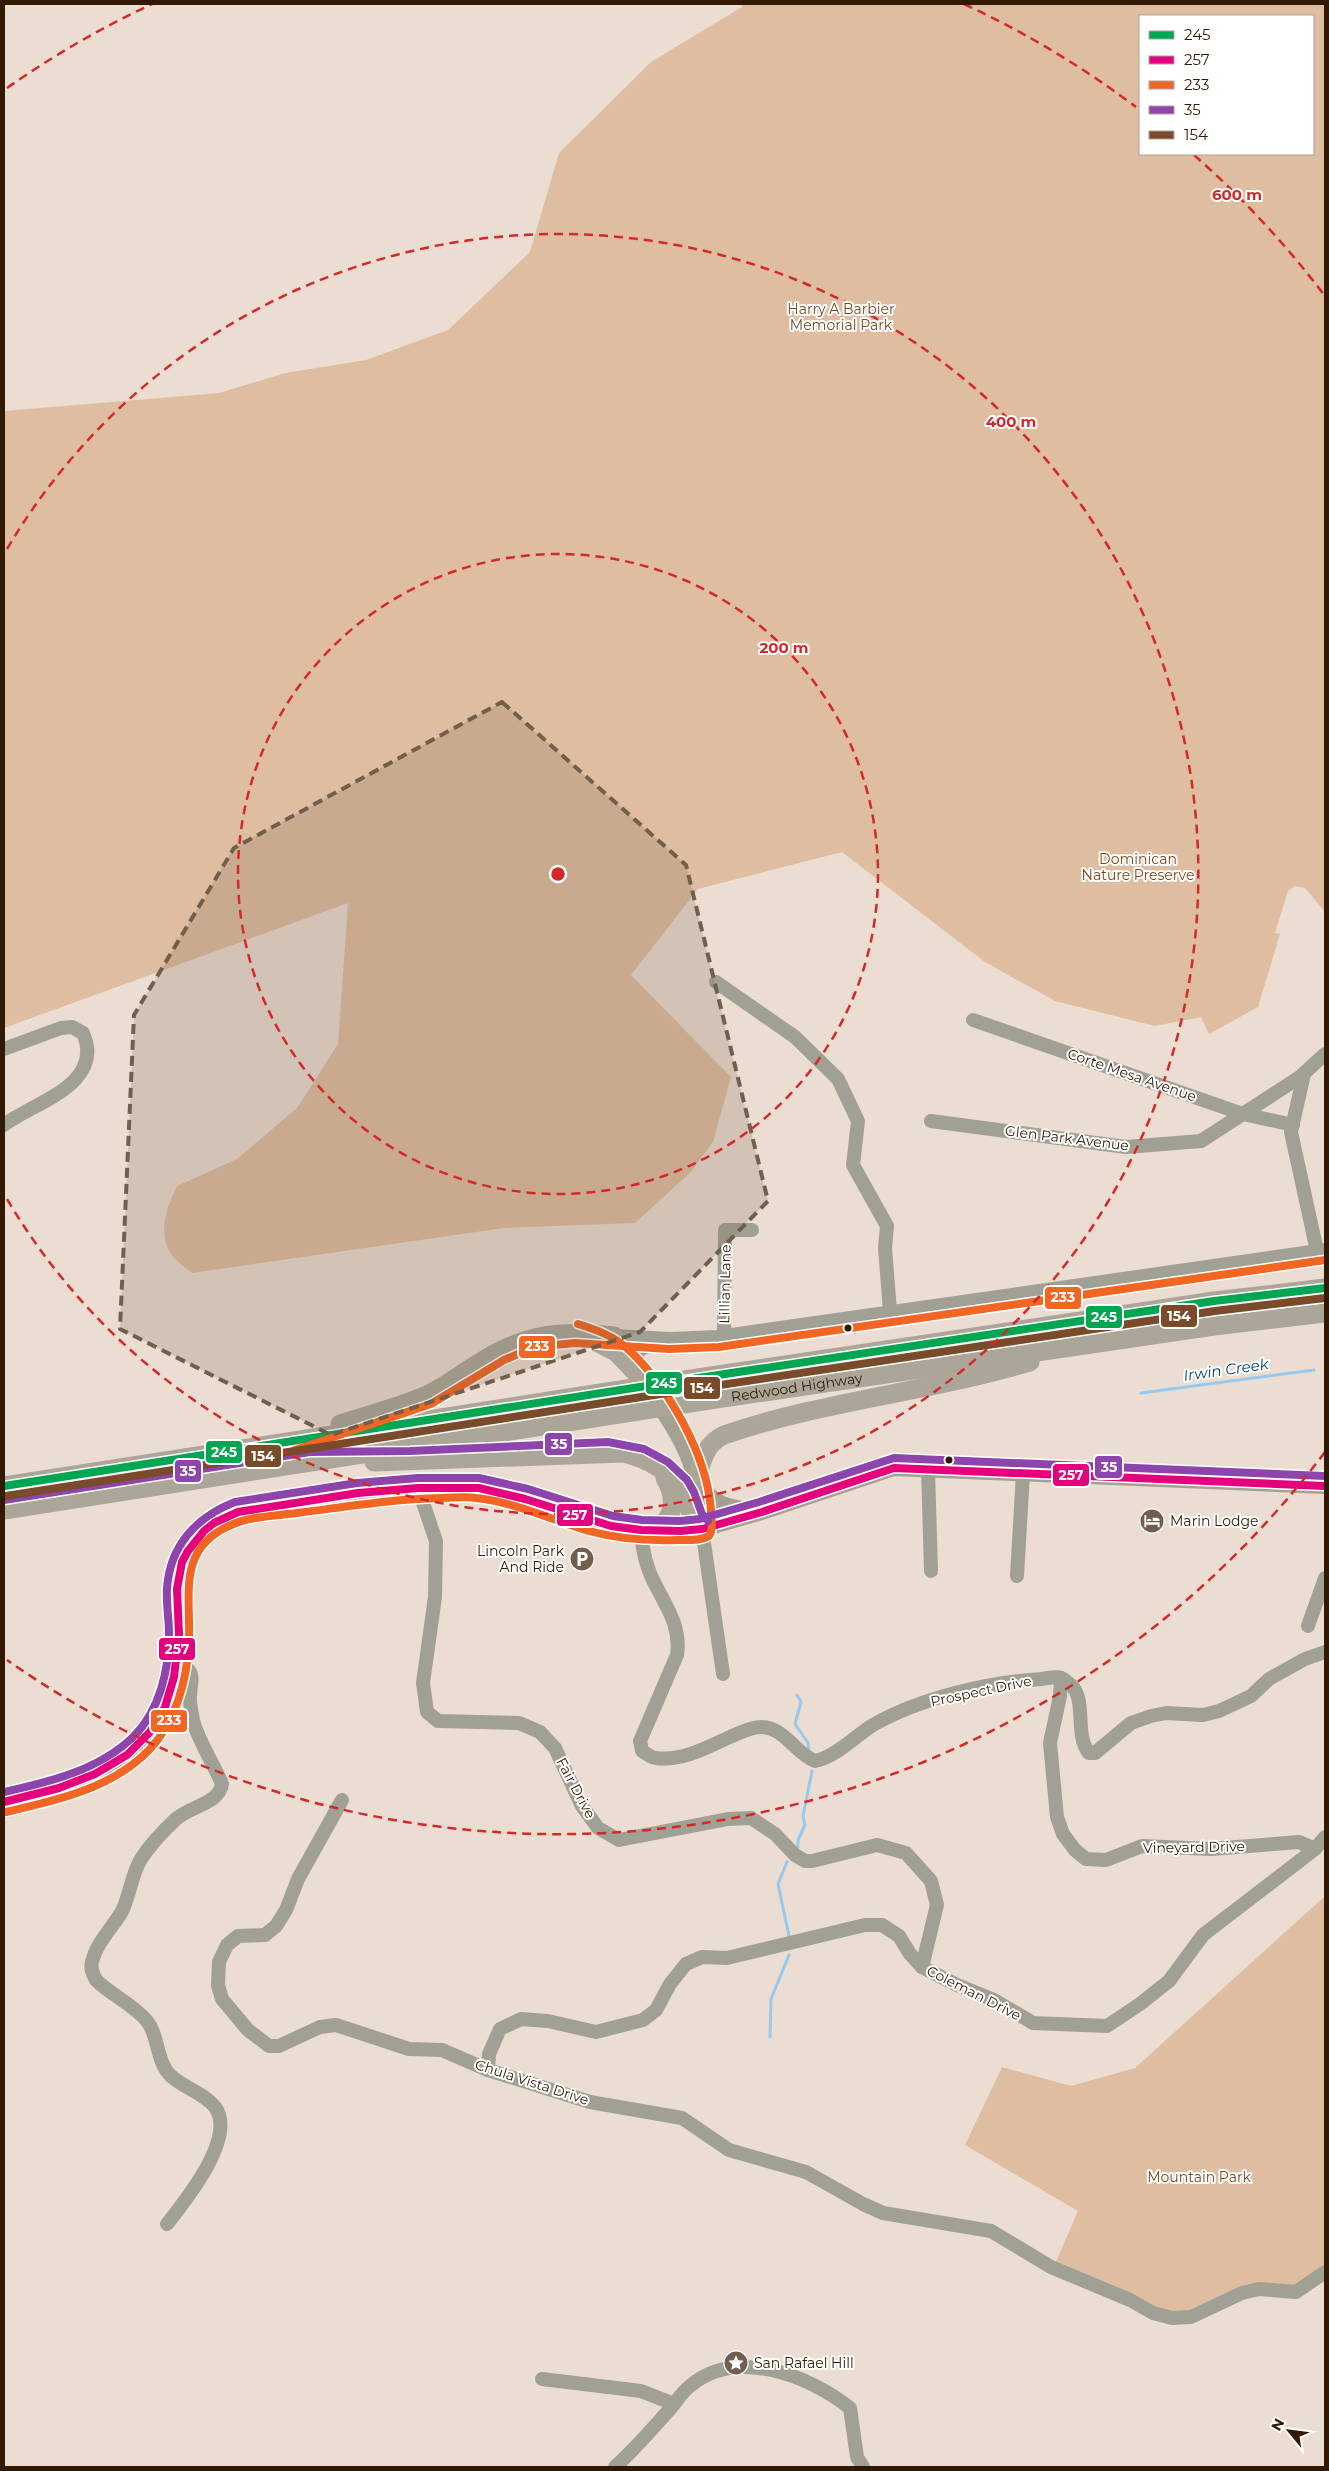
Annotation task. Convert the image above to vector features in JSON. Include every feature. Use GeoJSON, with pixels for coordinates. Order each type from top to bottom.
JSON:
{"type":"FeatureCollection","features":[{"type":"Feature","properties":{"kind":"highway","name":"Redwood Highway"},"geometry":{"type":"LineString","coordinates":[[4,1486],[678,1381],[1223,1300],[1325,1288]]}},
{"type":"Feature","properties":{"kind":"highway","name":"Redwood Highway"},"geometry":{"type":"LineString","coordinates":[[4,1510],[696,1402],[1260,1319],[1325,1313]]}},
{"type":"Feature","properties":{"kind":"highway"},"geometry":{"type":"LineString","coordinates":[[292,1441],[427,1395],[516,1343],[539,1335],[575,1333],[614,1336]]}},
{"type":"Feature","properties":{"kind":"highway"},"geometry":{"type":"LineString","coordinates":[[575,1333],[616,1352],[637,1374]]}},
{"type":"Feature","properties":{"kind":"highway"},"geometry":{"type":"LineString","coordinates":[[697,1479],[707,1448],[714,1440],[729,1433],[862,1400],[980,1376],[1099,1342]]}},
{"type":"Feature","properties":{"kind":"highway"},"geometry":{"type":"LineString","coordinates":[[312,1462],[410,1462],[607,1452],[638,1457],[659,1469],[681,1490],[694,1521],[702,1530]]}},
{"type":"Feature","properties":{"kind":"highway"},"geometry":{"type":"LineString","coordinates":[[648,1530],[668,1518],[673,1502],[670,1487],[659,1469]]}},
{"type":"Feature","properties":{"kind":"main road"},"geometry":{"type":"LineString","coordinates":[[637,1374],[680,1437],[697,1479],[707,1494],[718,1503],[762,1512]]}},
{"type":"Feature","properties":{"kind":"main road"},"geometry":{"type":"LineString","coordinates":[[4,1802],[65,1786],[108,1767],[126,1756],[143,1742],[156,1722],[170,1692],[177,1661],[179,1627],[177,1591],[182,1562],[194,1541],[214,1522],[246,1511],[358,1493],[418,1488],[479,1488],[526,1498],[592,1521],[648,1530],[702,1530],[894,1468],[1325,1486]]}},
{"type":"Feature","properties":{"kind":"main road"},"geometry":{"type":"LineString","coordinates":[[697,1479],[702,1530]]}},
{"type":"Feature","properties":{"kind":"street"},"geometry":{"type":"LineString","coordinates":[[716,982],[794,1037],[838,1079],[858,1121],[853,1165],[887,1226],[885,1248],[890,1311]]}},
{"type":"Feature","properties":{"kind":"street","name":"Corte Mesa Avenue"},"geometry":{"type":"LineString","coordinates":[[973,1020],[1243,1114],[1293,1126]]}},
{"type":"Feature","properties":{"kind":"street"},"geometry":{"type":"LineString","coordinates":[[4,1050],[60,1028],[72,1027],[83,1033],[88,1051],[76,1079],[46,1102],[14,1117],[4,1125]]}},
{"type":"Feature","properties":{"kind":"street","name":"Glen Park Avenue"},"geometry":{"type":"LineString","coordinates":[[931,1121],[1126,1147],[1201,1141],[1304,1074],[1325,1054]]}},
{"type":"Feature","properties":{"kind":"street"},"geometry":{"type":"LineString","coordinates":[[614,1336],[670,1339],[724,1335],[1321,1251],[1292,1132],[1304,1074]]}},
{"type":"Feature","properties":{"kind":"street","name":"Lillian Lane"},"geometry":{"type":"LineString","coordinates":[[724,1335],[725,1230],[752,1230]]}},
{"type":"Feature","properties":{"kind":"street"},"geometry":{"type":"LineString","coordinates":[[637,1374],[632,1364],[635,1353],[646,1346],[670,1339]]}},
{"type":"Feature","properties":{"kind":"street"},"geometry":{"type":"LineString","coordinates":[[928,1469],[931,1571]]}},
{"type":"Feature","properties":{"kind":"street"},"geometry":{"type":"LineString","coordinates":[[1017,1576],[1023,1473]]}},
{"type":"Feature","properties":{"kind":"street","name":"Fair Drive"},"geometry":{"type":"LineString","coordinates":[[418,1488],[436,1541],[435,1597],[423,1683],[427,1712],[438,1721],[519,1723],[540,1732],[555,1748],[582,1806],[598,1828],[619,1840],[728,1819],[751,1818],[776,1834],[794,1855],[805,1861],[812,1861],[876,1845],[906,1853],[931,1881],[937,1905],[922,1967]]}},
{"type":"Feature","properties":{"kind":"street","name":"Prospect Drive"},"geometry":{"type":"LineString","coordinates":[[648,1530],[646,1562],[655,1586],[669,1607],[679,1644],[677,1655],[640,1741],[642,1751],[655,1758],[678,1757],[697,1752],[751,1728],[763,1726],[774,1730],[788,1740],[801,1754],[815,1761],[838,1750],[874,1725],[927,1702],[998,1686],[1061,1678]]}},
{"type":"Feature","properties":{"kind":"street"},"geometry":{"type":"LineString","coordinates":[[702,1530],[723,1674]]}},
{"type":"Feature","properties":{"kind":"street"},"geometry":{"type":"LineString","coordinates":[[1308,1626],[1325,1578]]}},
{"type":"Feature","properties":{"kind":"street"},"geometry":{"type":"LineString","coordinates":[[1061,1678],[1072,1686],[1078,1698],[1083,1746],[1089,1753],[1094,1753],[1131,1723],[1158,1714],[1203,1715],[1218,1711],[1251,1696],[1269,1680],[1306,1659],[1325,1652]]}},
{"type":"Feature","properties":{"kind":"street"},"geometry":{"type":"LineString","coordinates":[[167,2224],[181,2207],[219,2143],[220,2116],[213,2105],[171,2076],[164,2067],[148,2021],[96,1980],[92,1973],[91,1964],[98,1946],[121,1912],[140,1860],[166,1828],[179,1816],[221,1792],[222,1784],[198,1737],[193,1718],[190,1700],[193,1681],[191,1673],[189,1668],[177,1661]]}},
{"type":"Feature","properties":{"kind":"street","name":"Vineyard Drive"},"geometry":{"type":"LineString","coordinates":[[1061,1678],[1060,1696],[1050,1743],[1057,1817],[1064,1834],[1076,1850],[1086,1859],[1106,1860],[1142,1846],[1211,1849],[1299,1842],[1315,1849]]}},
{"type":"Feature","properties":{"kind":"street","name":"Chula Vista Drive"},"geometry":{"type":"LineString","coordinates":[[342,1800],[298,1879],[286,1910],[276,1926],[265,1935],[238,1936],[222,1953],[217,1975],[222,1999],[248,2030],[269,2046],[279,2046],[320,2026],[336,2025],[409,2049],[442,2050],[488,2070],[590,2102],[682,2118],[728,2150],[806,2172],[883,2213],[991,2231],[1051,2266],[1130,2300],[1153,2313],[1172,2318],[1191,2317],[1242,2293],[1258,2289],[1296,2292],[1325,2272]]}},
{"type":"Feature","properties":{"kind":"street","name":"Coleman Drive"},"geometry":{"type":"LineString","coordinates":[[488,2070],[489,2054],[500,2029],[521,2019],[548,2021],[596,2032],[644,2020],[656,2010],[670,1984],[686,1964],[702,1956],[727,1958],[852,1927],[882,1925],[899,1936],[910,1954],[922,1967],[994,2000],[1034,2023],[1107,2026],[1140,2004],[1169,1981],[1203,1935],[1315,1849],[1325,1836]]}},
{"type":"Feature","properties":{"kind":"street"},"geometry":{"type":"LineString","coordinates":[[615,2467],[632,2452],[689,2386],[711,2371],[759,2367],[799,2377],[834,2395],[850,2408],[857,2457],[863,2467]]}},
{"type":"Feature","properties":{"kind":"street"},"geometry":{"type":"LineString","coordinates":[[542,2378],[641,2391],[674,2404]]}},
{"type":"Feature","properties":{"kind":"highlighted area"},"geometry":{"type":"Polygon","coordinates":[[[502,702],[686,865],[768,1201],[640,1332],[331,1435],[120,1329],[134,1015],[234,848],[502,702]]]}},
{"type":"Feature","properties":{"kind":"green space","name":"Harry A Barbier Memorial Park"},"geometry":{"type":"Polygon","coordinates":[[[742,4],[1325,4],[1325,912],[1305,888],[1295,886],[1288,891],[1275,933],[1280,934],[1258,1007],[1209,1034],[1201,1017],[1155,1026],[1055,1001],[985,962],[842,852],[698,889],[631,975],[731,1077],[713,1142],[691,1172],[635,1223],[504,1228],[192,1273],[173,1257],[167,1246],[164,1228],[173,1194],[177,1186],[237,1159],[297,1108],[338,1044],[348,903],[4,1028],[4,411],[219,393],[285,373],[366,360],[448,330],[530,252],[559,153],[651,62],[742,7],[742,4]]]}},
{"type":"Feature","properties":{"kind":"green space","name":"Mountain Park"},"geometry":{"type":"Polygon","coordinates":[[[1325,1896],[1325,2274],[1305,2290],[1254,2291],[1165,2318],[1055,2264],[1078,2211],[965,2145],[1002,2067],[1071,2086],[1135,2068],[1325,1896]]]}},
{"type":"Feature","properties":{"kind":"waterway","name":"Irwin Creek"},"geometry":{"type":"LineString","coordinates":[[1141,1393],[1314,1370]]}},
{"type":"Feature","properties":{"kind":"waterway"},"geometry":{"type":"LineString","coordinates":[[797,1695],[801,1702],[795,1724],[808,1743],[809,1752]]}},
{"type":"Feature","properties":{"kind":"waterway"},"geometry":{"type":"LineString","coordinates":[[798,1847],[798,1840],[805,1825],[803,1816],[812,1771]]}},
{"type":"Feature","properties":{"kind":"waterway"},"geometry":{"type":"LineString","coordinates":[[787,1862],[778,1884],[789,1936]]}},
{"type":"Feature","properties":{"kind":"waterway"},"geometry":{"type":"LineString","coordinates":[[770,2037],[771,1999],[789,1955]]}},
{"type":"Feature","properties":{"kind":"transit line","name":"233"},"geometry":{"type":"LineString","coordinates":[[295,1450],[431,1404],[504,1360],[534,1347],[575,1343],[669,1349],[719,1347],[1325,1260]]}},
{"type":"Feature","properties":{"kind":"transit line","name":"245"},"geometry":{"type":"LineString","coordinates":[[4,1486],[678,1381],[1214,1301],[1325,1288]]}},
{"type":"Feature","properties":{"kind":"transit line","name":"154"},"geometry":{"type":"LineString","coordinates":[[6,1496],[680,1391],[1215,1311],[1325,1298]]}},
{"type":"Feature","properties":{"kind":"transit line","name":"233"},"geometry":{"type":"LineString","coordinates":[[6,1812],[63,1798],[101,1783],[135,1763],[158,1739],[173,1714],[186,1671],[189,1642],[190,1575],[194,1560],[213,1535],[231,1525],[255,1518],[368,1504],[467,1497],[505,1503],[575,1527],[611,1536],[644,1540],[694,1540],[709,1536],[712,1527],[708,1489],[694,1445],[684,1424],[658,1383],[629,1350],[605,1334],[578,1324]]}},
{"type":"Feature","properties":{"kind":"transit line","name":"35"},"geometry":{"type":"LineString","coordinates":[[4,1500],[310,1452],[410,1451],[608,1442],[644,1449],[668,1462],[687,1480],[694,1492],[702,1514],[708,1521]]}},
{"type":"Feature","properties":{"kind":"transit line","name":"35"},"geometry":{"type":"LineString","coordinates":[[4,1792],[56,1779],[90,1766],[120,1748],[143,1726],[156,1702],[165,1675],[169,1647],[167,1588],[173,1559],[180,1546],[197,1525],[221,1508],[235,1502],[357,1483],[418,1478],[479,1478],[528,1489],[613,1516],[642,1520],[680,1521],[700,1519],[759,1502],[894,1458],[1325,1476]]}},
{"type":"Feature","properties":{"kind":"transit line","name":"257"},"geometry":{"type":"LineString","coordinates":[[4,1802],[59,1788],[95,1774],[127,1755],[150,1732],[165,1707],[174,1677],[179,1634],[177,1589],[182,1562],[204,1531],[214,1523],[238,1512],[358,1493],[418,1488],[479,1488],[525,1499],[611,1526],[641,1530],[680,1531],[702,1529],[762,1512],[894,1468],[1325,1486]]}},
{"type":"Feature","properties":{"kind":"place","name":"Marin Lodge"},"geometry":{"type":"Point","coordinates":[1152,1521]}},
{"type":"Feature","properties":{"kind":"place","name":"Lincoln Park And Ride"},"geometry":{"type":"Point","coordinates":[582,1559]}},
{"type":"Feature","properties":{"kind":"place","name":"San Rafael Hill"},"geometry":{"type":"Point","coordinates":[736,2363]}},
{"type":"Feature","properties":{"kind":"park label","name":"Dominican Nature Preserve"},"geometry":{"type":"Point","coordinates":[1138,868]}}]}
